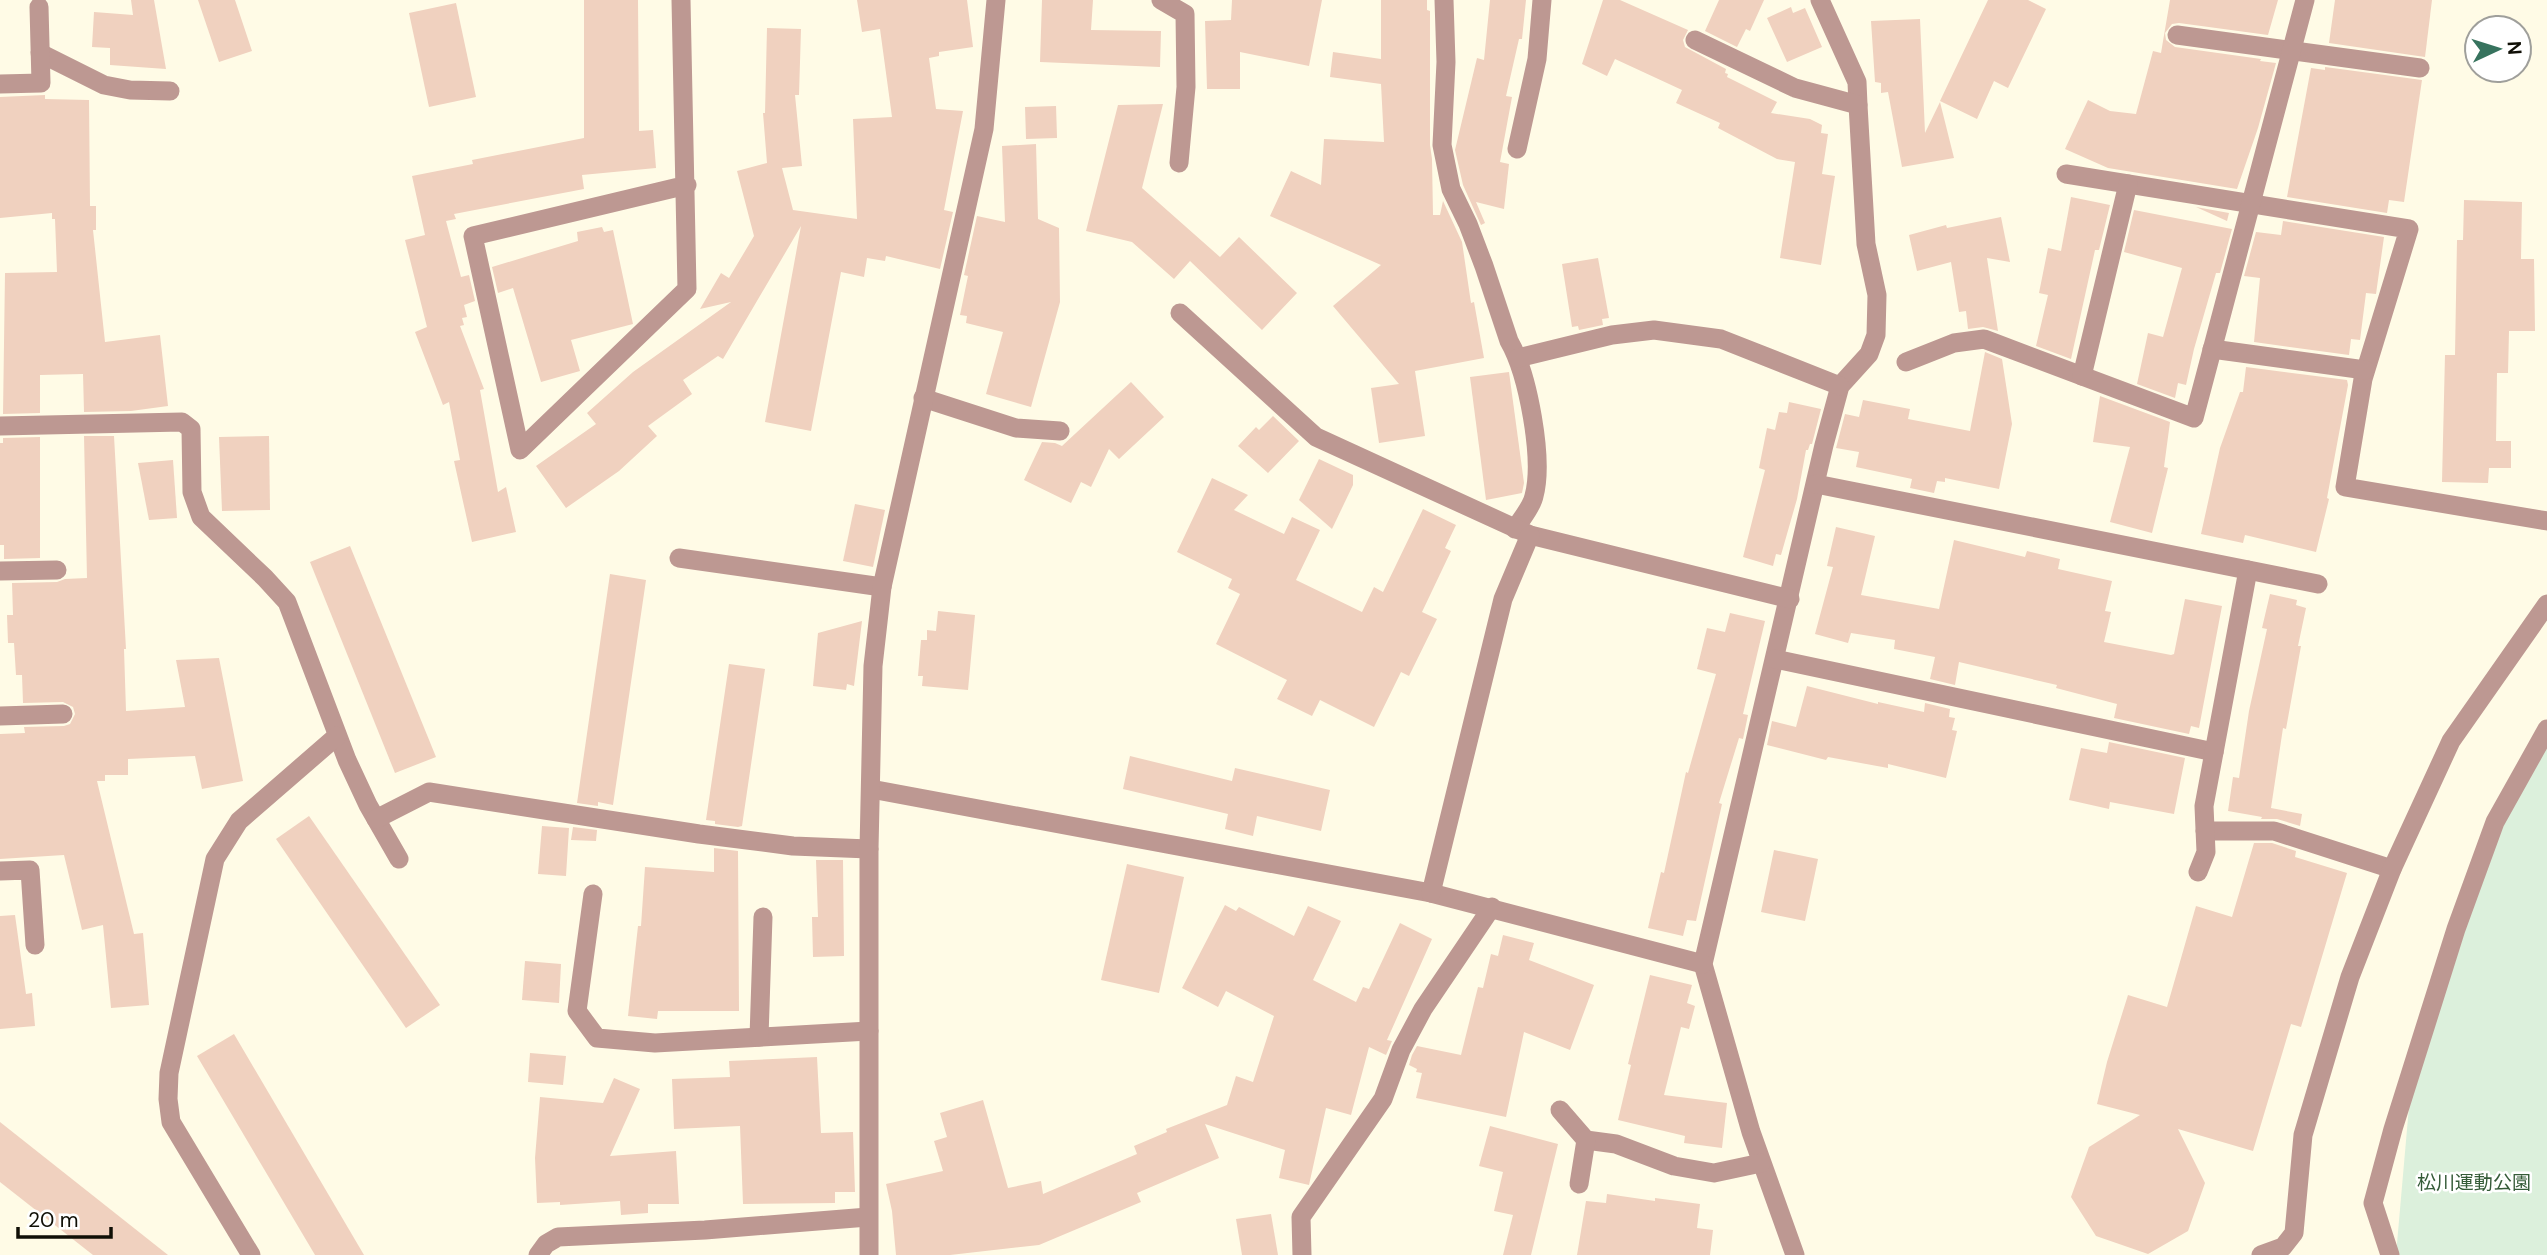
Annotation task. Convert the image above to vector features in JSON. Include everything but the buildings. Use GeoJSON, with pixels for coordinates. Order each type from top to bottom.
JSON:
{"type":"FeatureCollection","features":[{"type":"Feature","properties":{"kind":"street"},"geometry":{"type":"LineString","coordinates":[[681,0],[687,185],[687,289],[520,450],[473,236],[687,185]]}},
{"type":"Feature","properties":{"kind":"street"},"geometry":{"type":"LineString","coordinates":[[869,1255],[869,849],[873,666],[882,587],[984,129],[996,0]]}},
{"type":"Feature","properties":{"kind":"street"},"geometry":{"type":"LineString","coordinates":[[1161,0],[1185,14],[1186,87],[1179,163]]}},
{"type":"Feature","properties":{"kind":"street"},"geometry":{"type":"LineString","coordinates":[[1431,893],[1503,599],[1534,498],[1537,467],[1528,397],[1518,358],[1509,341],[1484,266],[1448,178],[1442,145],[1446,62],[1444,0]]}},
{"type":"Feature","properties":{"kind":"street"},"geometry":{"type":"LineString","coordinates":[[1517,149],[1537,59],[1542,0]]}},
{"type":"Feature","properties":{"kind":"street"},"geometry":{"type":"LineString","coordinates":[[1795,1255],[1761,1163],[1703,964],[1840,386],[1869,354],[1876,335],[1877,295],[1866,244],[1857,82],[1820,0]]}},
{"type":"Feature","properties":{"kind":"street"},"geometry":{"type":"LineString","coordinates":[[1906,362],[1954,343],[1984,339],[2194,418],[2305,0]]}},
{"type":"Feature","properties":{"kind":"street"},"geometry":{"type":"LineString","coordinates":[[0,84],[41,83],[39,7]]}},
{"type":"Feature","properties":{"kind":"street"},"geometry":{"type":"LineString","coordinates":[[2177,34],[2420,68]]}},
{"type":"Feature","properties":{"kind":"street"},"geometry":{"type":"LineString","coordinates":[[1695,40],[1795,88],[1858,105]]}},
{"type":"Feature","properties":{"kind":"street"},"geometry":{"type":"LineString","coordinates":[[40,53],[104,85],[130,90],[170,91]]}},
{"type":"Feature","properties":{"kind":"street"},"geometry":{"type":"LineString","coordinates":[[2066,174],[2409,229],[2365,370],[2346,487],[2547,521]]}},
{"type":"Feature","properties":{"kind":"street"},"geometry":{"type":"LineString","coordinates":[[2082,376],[2128,184]]}},
{"type":"Feature","properties":{"kind":"street"},"geometry":{"type":"LineString","coordinates":[[1180,313],[1316,437],[1522,532],[1790,598]]}},
{"type":"Feature","properties":{"kind":"street"},"geometry":{"type":"LineString","coordinates":[[1518,358],[1612,335],[1654,330],[1721,339],[1840,386]]}},
{"type":"Feature","properties":{"kind":"street"},"geometry":{"type":"LineString","coordinates":[[2212,349],[2365,370]]}},
{"type":"Feature","properties":{"kind":"street"},"geometry":{"type":"LineString","coordinates":[[922,398],[1016,428],[1060,431]]}},
{"type":"Feature","properties":{"kind":"street"},"geometry":{"type":"LineString","coordinates":[[0,426],[182,422],[191,429],[192,492],[201,517],[287,602],[337,736],[376,819],[399,859]]}},
{"type":"Feature","properties":{"kind":"street"},"geometry":{"type":"LineString","coordinates":[[1816,484],[2318,584]]}},
{"type":"Feature","properties":{"kind":"street"},"geometry":{"type":"LineString","coordinates":[[679,558],[882,587]]}},
{"type":"Feature","properties":{"kind":"street"},"geometry":{"type":"LineString","coordinates":[[0,571],[57,570]]}},
{"type":"Feature","properties":{"kind":"street"},"geometry":{"type":"LineString","coordinates":[[2198,872],[2206,852],[2204,806],[2248,570]]}},
{"type":"Feature","properties":{"kind":"street"},"geometry":{"type":"LineString","coordinates":[[2271,1253],[2283,1247],[2294,1233],[2302,1135],[2350,978],[2392,869],[2451,741],[2547,604]]}},
{"type":"Feature","properties":{"kind":"street"},"geometry":{"type":"LineString","coordinates":[[1775,659],[2214,752]]}},
{"type":"Feature","properties":{"kind":"street"},"geometry":{"type":"LineString","coordinates":[[0,716],[64,714]]}},
{"type":"Feature","properties":{"kind":"street"},"geometry":{"type":"LineString","coordinates":[[2390,1255],[2374,1203],[2393,1129],[2456,929],[2495,822],[2547,729]]}},
{"type":"Feature","properties":{"kind":"street"},"geometry":{"type":"LineString","coordinates":[[251,1255],[171,1122],[169,1073],[215,859],[239,821],[337,736]]}},
{"type":"Feature","properties":{"kind":"street"},"geometry":{"type":"LineString","coordinates":[[871,789],[1431,893],[1703,964]]}},
{"type":"Feature","properties":{"kind":"street"},"geometry":{"type":"LineString","coordinates":[[376,819],[429,792],[699,834],[793,846],[869,849]]}},
{"type":"Feature","properties":{"kind":"street"},"geometry":{"type":"LineString","coordinates":[[2205,831],[2274,831],[2392,869]]}},
{"type":"Feature","properties":{"kind":"street"},"geometry":{"type":"LineString","coordinates":[[0,871],[30,870],[35,945]]}},
{"type":"Feature","properties":{"kind":"street"},"geometry":{"type":"LineString","coordinates":[[593,894],[577,1012],[597,1038],[655,1044],[869,1031]]}},
{"type":"Feature","properties":{"kind":"street"},"geometry":{"type":"LineString","coordinates":[[1302,1255],[1301,1217],[1383,1099],[1401,1049],[1423,1009],[1492,907]]}},
{"type":"Feature","properties":{"kind":"street"},"geometry":{"type":"LineString","coordinates":[[760,1037],[763,917]]}},
{"type":"Feature","properties":{"kind":"street"},"geometry":{"type":"LineString","coordinates":[[1560,1110],[1586,1140],[1616,1144],[1674,1166],[1714,1173],[1761,1163]]}},
{"type":"Feature","properties":{"kind":"street"},"geometry":{"type":"LineString","coordinates":[[1579,1184],[1586,1140]]}},
{"type":"Feature","properties":{"kind":"street"},"geometry":{"type":"LineString","coordinates":[[538,1255],[546,1244],[558,1237],[705,1230],[868,1217]]}},
{"type":"Feature","properties":{"kind":"green space","name":"松川運動公園"},"geometry":{"type":"Polygon","coordinates":[[[2547,729],[2547,1255],[2396,1255],[2415,1038],[2511,778],[2547,729]]]}}]}
